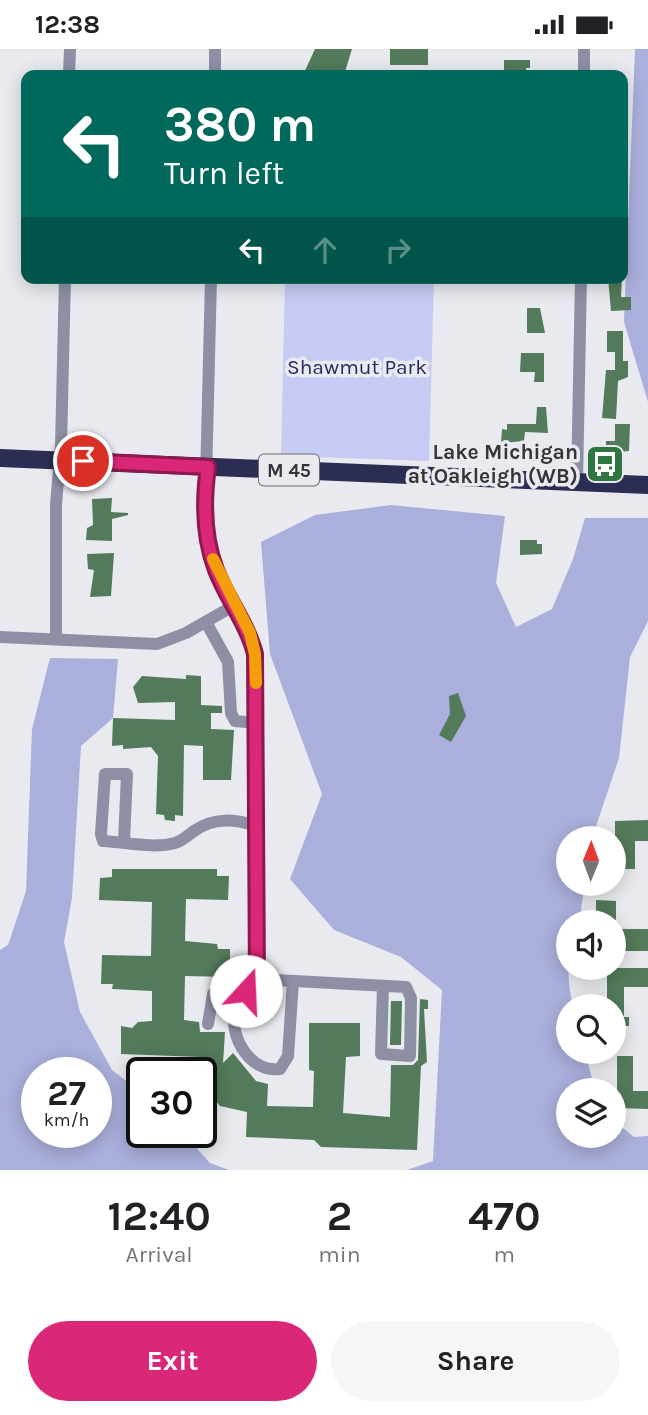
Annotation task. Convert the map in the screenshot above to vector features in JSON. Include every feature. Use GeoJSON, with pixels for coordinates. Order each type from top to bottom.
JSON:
{"type":"FeatureCollection","features":[{"type":"Feature","properties":{"kind":"highway","name":"M 45"},"geometry":{"type":"LineString","coordinates":[[0,458],[648,485]]}},
{"type":"Feature","properties":{"kind":"street"},"geometry":{"type":"LineString","coordinates":[[69,70],[70,49]]}},
{"type":"Feature","properties":{"kind":"street"},"geometry":{"type":"LineString","coordinates":[[215,49],[215,70]]}},
{"type":"Feature","properties":{"kind":"street"},"geometry":{"type":"LineString","coordinates":[[584,49],[584,70]]}},
{"type":"Feature","properties":{"kind":"street"},"geometry":{"type":"LineString","coordinates":[[56,639],[58,460],[65,284]]}},
{"type":"Feature","properties":{"kind":"street"},"geometry":{"type":"LineString","coordinates":[[211,284],[208,467],[204,502],[208,541],[217,571],[250,633],[255,654],[257,979],[235,1010],[235,1029],[248,1059],[262,1068],[280,1069],[288,1056],[293,981]]}},
{"type":"Feature","properties":{"kind":"street"},"geometry":{"type":"LineString","coordinates":[[577,482],[581,284]]}},
{"type":"Feature","properties":{"kind":"street"},"geometry":{"type":"LineString","coordinates":[[0,637],[157,643],[206,622],[235,605]]}},
{"type":"Feature","properties":{"kind":"street"},"geometry":{"type":"LineString","coordinates":[[206,622],[228,662],[231,713],[234,721],[257,723]]}},
{"type":"Feature","properties":{"kind":"street"},"geometry":{"type":"LineString","coordinates":[[124,841],[127,774],[105,774],[101,834],[103,841],[124,841],[151,846],[174,843],[196,829],[224,820],[257,826]]}},
{"type":"Feature","properties":{"kind":"street"},"geometry":{"type":"LineString","coordinates":[[257,979],[406,987],[411,998],[410,1056],[381,1055],[383,986]]}},
{"type":"Feature","properties":{"kind":"street"},"geometry":{"type":"LineString","coordinates":[[208,1024],[213,994],[224,990],[244,994]]}},
{"type":"Feature","properties":{"kind":"green space","name":"Shawmut Park"},"geometry":{"type":"Polygon","coordinates":[[[285,284],[434,284],[429,461],[281,456],[285,284]]]}},
{"type":"Feature","properties":{"kind":"shaded area"},"geometry":{"type":"Polygon","coordinates":[[[635,49],[648,49],[648,402],[624,322],[626,284],[628,284],[635,49]]]}},
{"type":"Feature","properties":{"kind":"shaded area"},"geometry":{"type":"Polygon","coordinates":[[[391,505],[505,516],[496,583],[516,627],[552,609],[573,559],[585,518],[648,518],[648,621],[630,657],[619,758],[596,826],[556,826],[556,896],[583,896],[581,910],[556,910],[556,980],[569,980],[571,994],[556,994],[556,1064],[588,1064],[592,1078],[556,1078],[556,1148],[626,1148],[626,1131],[634,1137],[648,1136],[648,1170],[407,1170],[433,1161],[442,990],[401,957],[334,930],[290,879],[322,794],[270,654],[261,542],[315,515],[391,505]]]}},
{"type":"Feature","properties":{"kind":"shaded area"},"geometry":{"type":"Polygon","coordinates":[[[50,658],[118,659],[113,718],[81,746],[72,898],[64,942],[80,1012],[105,1057],[21,1057],[21,1148],[112,1148],[112,1070],[126,1081],[126,1148],[196,1148],[210,1163],[229,1170],[0,1170],[0,950],[8,945],[26,891],[32,729],[50,658]]]}},
{"type":"Feature","properties":{"kind":"building"},"geometry":{"type":"Polygon","coordinates":[[[315,49],[352,49],[346,70],[305,70],[315,49]]]}},
{"type":"Feature","properties":{"kind":"building"},"geometry":{"type":"Polygon","coordinates":[[[390,49],[428,49],[428,65],[390,65],[390,49]]]}},
{"type":"Feature","properties":{"kind":"building"},"geometry":{"type":"Polygon","coordinates":[[[504,60],[530,60],[530,68],[526,70],[504,70],[504,60]]]}},
{"type":"Feature","properties":{"kind":"building"},"geometry":{"type":"Polygon","coordinates":[[[609,284],[622,284],[621,297],[631,297],[631,310],[611,311],[609,284]]]}},
{"type":"Feature","properties":{"kind":"building"},"geometry":{"type":"Polygon","coordinates":[[[527,308],[540,308],[545,333],[527,333],[527,308]]]}},
{"type":"Feature","properties":{"kind":"building"},"geometry":{"type":"Polygon","coordinates":[[[607,331],[623,331],[623,361],[628,361],[628,377],[618,381],[616,419],[602,418],[606,370],[615,370],[615,352],[607,352],[607,331]]]}},
{"type":"Feature","properties":{"kind":"building"},"geometry":{"type":"Polygon","coordinates":[[[521,353],[544,353],[544,382],[534,382],[535,372],[520,372],[521,353]]]}},
{"type":"Feature","properties":{"kind":"building"},"geometry":{"type":"Polygon","coordinates":[[[537,407],[546,407],[548,433],[525,432],[524,441],[501,443],[502,429],[507,430],[507,424],[536,424],[537,407]]]}},
{"type":"Feature","properties":{"kind":"building"},"geometry":{"type":"Polygon","coordinates":[[[615,424],[630,424],[629,451],[606,453],[606,441],[615,441],[615,424]]]}},
{"type":"Feature","properties":{"kind":"building"},"geometry":{"type":"Polygon","coordinates":[[[112,498],[111,512],[128,515],[112,519],[112,541],[86,540],[87,528],[93,525],[92,499],[112,498]]]}},
{"type":"Feature","properties":{"kind":"building"},"geometry":{"type":"Polygon","coordinates":[[[520,540],[537,540],[537,544],[542,544],[542,554],[520,555],[520,540]]]}},
{"type":"Feature","properties":{"kind":"building"},"geometry":{"type":"Polygon","coordinates":[[[114,553],[111,596],[90,597],[94,570],[88,569],[87,554],[114,553]]]}},
{"type":"Feature","properties":{"kind":"building"},"geometry":{"type":"Polygon","coordinates":[[[186,675],[201,676],[201,705],[222,706],[222,713],[211,713],[211,729],[234,730],[231,780],[203,780],[203,746],[184,745],[183,816],[175,815],[175,821],[165,820],[164,815],[156,814],[158,756],[151,747],[123,749],[123,745],[112,746],[113,718],[175,720],[175,702],[138,703],[133,687],[142,676],[186,679],[186,675]]]}},
{"type":"Feature","properties":{"kind":"building"},"geometry":{"type":"Polygon","coordinates":[[[458,693],[466,716],[451,742],[439,735],[450,714],[449,696],[458,693]]]}},
{"type":"Feature","properties":{"kind":"building"},"geometry":{"type":"Polygon","coordinates":[[[648,820],[648,841],[635,841],[635,869],[626,869],[626,826],[615,826],[615,821],[648,820]]]}},
{"type":"Feature","properties":{"kind":"building"},"geometry":{"type":"Polygon","coordinates":[[[112,869],[217,869],[217,876],[229,876],[228,900],[186,899],[185,941],[217,944],[218,949],[230,949],[230,977],[185,976],[184,1020],[199,1022],[200,1032],[225,1032],[223,1063],[233,1053],[256,1081],[268,1084],[267,1106],[313,1107],[314,1071],[309,1070],[309,1023],[360,1023],[360,1056],[346,1057],[343,1113],[390,1117],[391,1065],[413,1065],[418,1060],[420,999],[428,1000],[428,1009],[424,1009],[427,1062],[421,1066],[417,1150],[321,1147],[314,1140],[246,1137],[247,1112],[220,1106],[217,1102],[217,1057],[121,1054],[121,1026],[132,1028],[138,1022],[152,1021],[152,991],[112,989],[113,984],[101,984],[102,955],[151,956],[152,902],[99,900],[100,878],[112,877],[112,869]]]}},
{"type":"Feature","properties":{"kind":"building"},"geometry":{"type":"Polygon","coordinates":[[[596,900],[616,901],[616,910],[596,910],[596,900]]]}},
{"type":"Feature","properties":{"kind":"building"},"geometry":{"type":"Polygon","coordinates":[[[626,929],[648,929],[648,951],[626,951],[626,929]]]}},
{"type":"Feature","properties":{"kind":"building"},"geometry":{"type":"Polygon","coordinates":[[[626,968],[648,968],[648,987],[624,987],[624,994],[607,994],[607,980],[626,980],[626,968]]]}},
{"type":"Feature","properties":{"kind":"building"},"geometry":{"type":"Polygon","coordinates":[[[391,1001],[402,1001],[401,1045],[390,1045],[391,1001]]]}},
{"type":"Feature","properties":{"kind":"building"},"geometry":{"type":"Polygon","coordinates":[[[626,1056],[633,1056],[633,1091],[648,1091],[648,1109],[626,1108],[626,1078],[617,1078],[617,1064],[626,1064],[626,1056]]]}},
{"type":"Feature","properties":{"kind":"slow traffic"},"geometry":{"type":"LineString","coordinates":[[213,559],[250,633],[255,654],[256,683]]}},
{"type":"Feature","properties":{"kind":"place","name":"Lake Michigan at Oakleigh (WB)"},"geometry":{"type":"Point","coordinates":[605,464]}},
{"type":"Feature","properties":{"kind":"route"},"geometry":{"type":"LineString","coordinates":[[83,461],[208,467],[204,502],[211,553],[217,571],[250,633],[255,654],[257,979],[246,991]]}}]}
